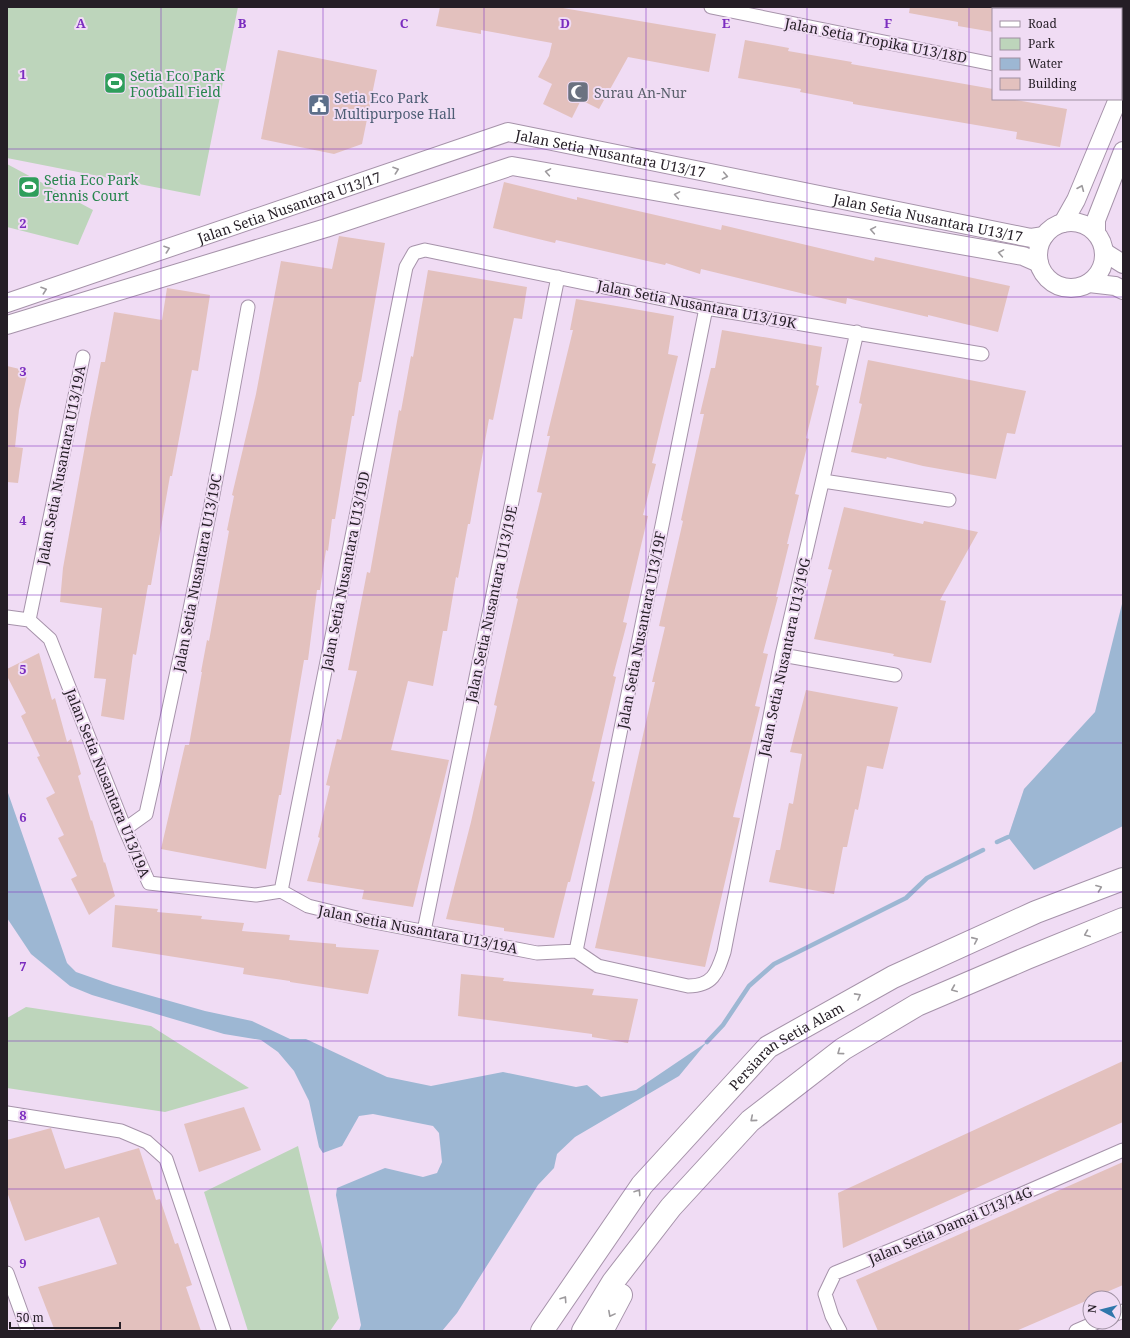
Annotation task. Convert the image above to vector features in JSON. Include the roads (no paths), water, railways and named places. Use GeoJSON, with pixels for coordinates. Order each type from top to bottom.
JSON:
{"type":"FeatureCollection","features":[{"type":"Feature","properties":{"kind":"highway","name":"Persiaran Setia Alam"},"geometry":{"type":"LineString","coordinates":[[542,1331],[642,1186],[768,1047],[893,977],[1036,912],[1123,879]]}},
{"type":"Feature","properties":{"kind":"highway"},"geometry":{"type":"LineString","coordinates":[[583,1331],[613,1282],[671,1207],[750,1121],[842,1049],[917,1005],[1123,919]]}},
{"type":"Feature","properties":{"kind":"highway"},"geometry":{"type":"LineString","coordinates":[[602,1331],[644,1252],[671,1207]]}},
{"type":"Feature","properties":{"kind":"main road"},"geometry":{"type":"LineString","coordinates":[[1063,223],[1076,200],[1118,100]]}},
{"type":"Feature","properties":{"kind":"main road","name":"Jalan Setia Nusantara U13/17"},"geometry":{"type":"LineString","coordinates":[[7,303],[508,132],[1031,238],[1044,236]]}},
{"type":"Feature","properties":{"kind":"main road"},"geometry":{"type":"LineString","coordinates":[[1096,233],[1081,224],[1063,223],[1052,228],[1044,236],[1040,244],[1039,263],[1043,273],[1050,281],[1059,286],[1069,288],[1079,287],[1089,283],[1101,270],[1104,252],[1096,233],[1096,220],[1123,151]]}},
{"type":"Feature","properties":{"kind":"main road","name":"Jalan Setia Nusantara U13/17"},"geometry":{"type":"LineString","coordinates":[[7,325],[326,228],[512,166],[1023,256],[1039,263]]}},
{"type":"Feature","properties":{"kind":"main road"},"geometry":{"type":"LineString","coordinates":[[1104,252],[1123,264]]}},
{"type":"Feature","properties":{"kind":"main road"},"geometry":{"type":"LineString","coordinates":[[1089,283],[1115,286],[1123,290]]}},
{"type":"Feature","properties":{"kind":"street","name":"Jalan Setia Tropika U13/18D"},"geometry":{"type":"LineString","coordinates":[[711,7],[992,64]]}},
{"type":"Feature","properties":{"kind":"street","name":"Jalan Setia Nusantara U13/19K"},"geometry":{"type":"LineString","coordinates":[[414,253],[425,250],[706,308],[982,354]]}},
{"type":"Feature","properties":{"kind":"street","name":"Jalan Setia Nusantara U13/19D"},"geometry":{"type":"LineString","coordinates":[[281,891],[406,267],[414,253]]}},
{"type":"Feature","properties":{"kind":"street","name":"Jalan Setia Nusantara U13/19E"},"geometry":{"type":"LineString","coordinates":[[424,931],[558,277]]}},
{"type":"Feature","properties":{"kind":"street","name":"Jalan Setia Nusantara U13/19C"},"geometry":{"type":"LineString","coordinates":[[125,829],[146,814],[174,690],[222,451],[248,306]]}},
{"type":"Feature","properties":{"kind":"street","name":"Jalan Setia Nusantara U13/19F"},"geometry":{"type":"LineString","coordinates":[[576,951],[706,308]]}},
{"type":"Feature","properties":{"kind":"street","name":"Jalan Setia Nusantara U13/19G"},"geometry":{"type":"LineString","coordinates":[[576,951],[598,966],[688,986],[700,986],[710,980],[719,968],[724,952],[782,655],[856,332]]}},
{"type":"Feature","properties":{"kind":"street","name":"Jalan Setia Nusantara U13/19A"},"geometry":{"type":"LineString","coordinates":[[82,356],[29,620],[50,639],[125,829],[149,883],[256,895],[281,891],[308,906],[424,931],[538,953],[576,951]]}},
{"type":"Feature","properties":{"kind":"street"},"geometry":{"type":"LineString","coordinates":[[823,481],[949,500]]}},
{"type":"Feature","properties":{"kind":"street"},"geometry":{"type":"LineString","coordinates":[[7,617],[29,620]]}},
{"type":"Feature","properties":{"kind":"street"},"geometry":{"type":"LineString","coordinates":[[782,655],[895,675]]}},
{"type":"Feature","properties":{"kind":"street"},"geometry":{"type":"LineString","coordinates":[[7,1113],[121,1131],[147,1142],[166,1159],[224,1331]]}},
{"type":"Feature","properties":{"kind":"street","name":"Jalan Setia Damai U13/14G"},"geometry":{"type":"LineString","coordinates":[[840,1331],[832,1316],[825,1294],[835,1273],[916,1240],[1123,1150]]}},
{"type":"Feature","properties":{"kind":"street"},"geometry":{"type":"LineString","coordinates":[[7,1273],[28,1331]]}},
{"type":"Feature","properties":{"kind":"water"},"geometry":{"type":"Polygon","coordinates":[[[1123,600],[1123,826],[1034,870],[1008,837],[1024,789],[1095,712],[1123,600]]]}},
{"type":"Feature","properties":{"kind":"water"},"geometry":{"type":"Polygon","coordinates":[[[7,790],[67,963],[76,972],[113,985],[205,1011],[252,1021],[290,1039],[306,1039],[387,1077],[431,1086],[503,1072],[576,1087],[587,1085],[601,1097],[636,1090],[707,1042],[679,1076],[575,1137],[557,1154],[554,1168],[538,1185],[457,1313],[442,1331],[359,1331],[361,1325],[336,1195],[337,1188],[385,1168],[423,1177],[437,1173],[442,1162],[439,1133],[433,1126],[373,1114],[359,1116],[342,1146],[323,1153],[319,1147],[309,1101],[294,1071],[278,1052],[261,1040],[224,1034],[92,995],[70,986],[31,954],[7,918],[7,790]]]}},
{"type":"Feature","properties":{"kind":"waterway"},"geometry":{"type":"LineString","coordinates":[[997,842],[1008,837]]}},
{"type":"Feature","properties":{"kind":"waterway"},"geometry":{"type":"LineString","coordinates":[[707,1042],[723,1025],[749,986],[774,964],[906,898],[927,878],[983,850]]}},
{"type":"Feature","properties":{"kind":"place","name":"Setia Eco Park Football Field"},"geometry":{"type":"Point","coordinates":[115,83]}},
{"type":"Feature","properties":{"kind":"place","name":"Surau An-Nur"},"geometry":{"type":"Point","coordinates":[578,92]}},
{"type":"Feature","properties":{"kind":"place","name":"Setia Eco Park Multipurpose Hall"},"geometry":{"type":"Point","coordinates":[319,105]}},
{"type":"Feature","properties":{"kind":"place","name":"Setia Eco Park Tennis Court"},"geometry":{"type":"Point","coordinates":[29,187]}}]}
